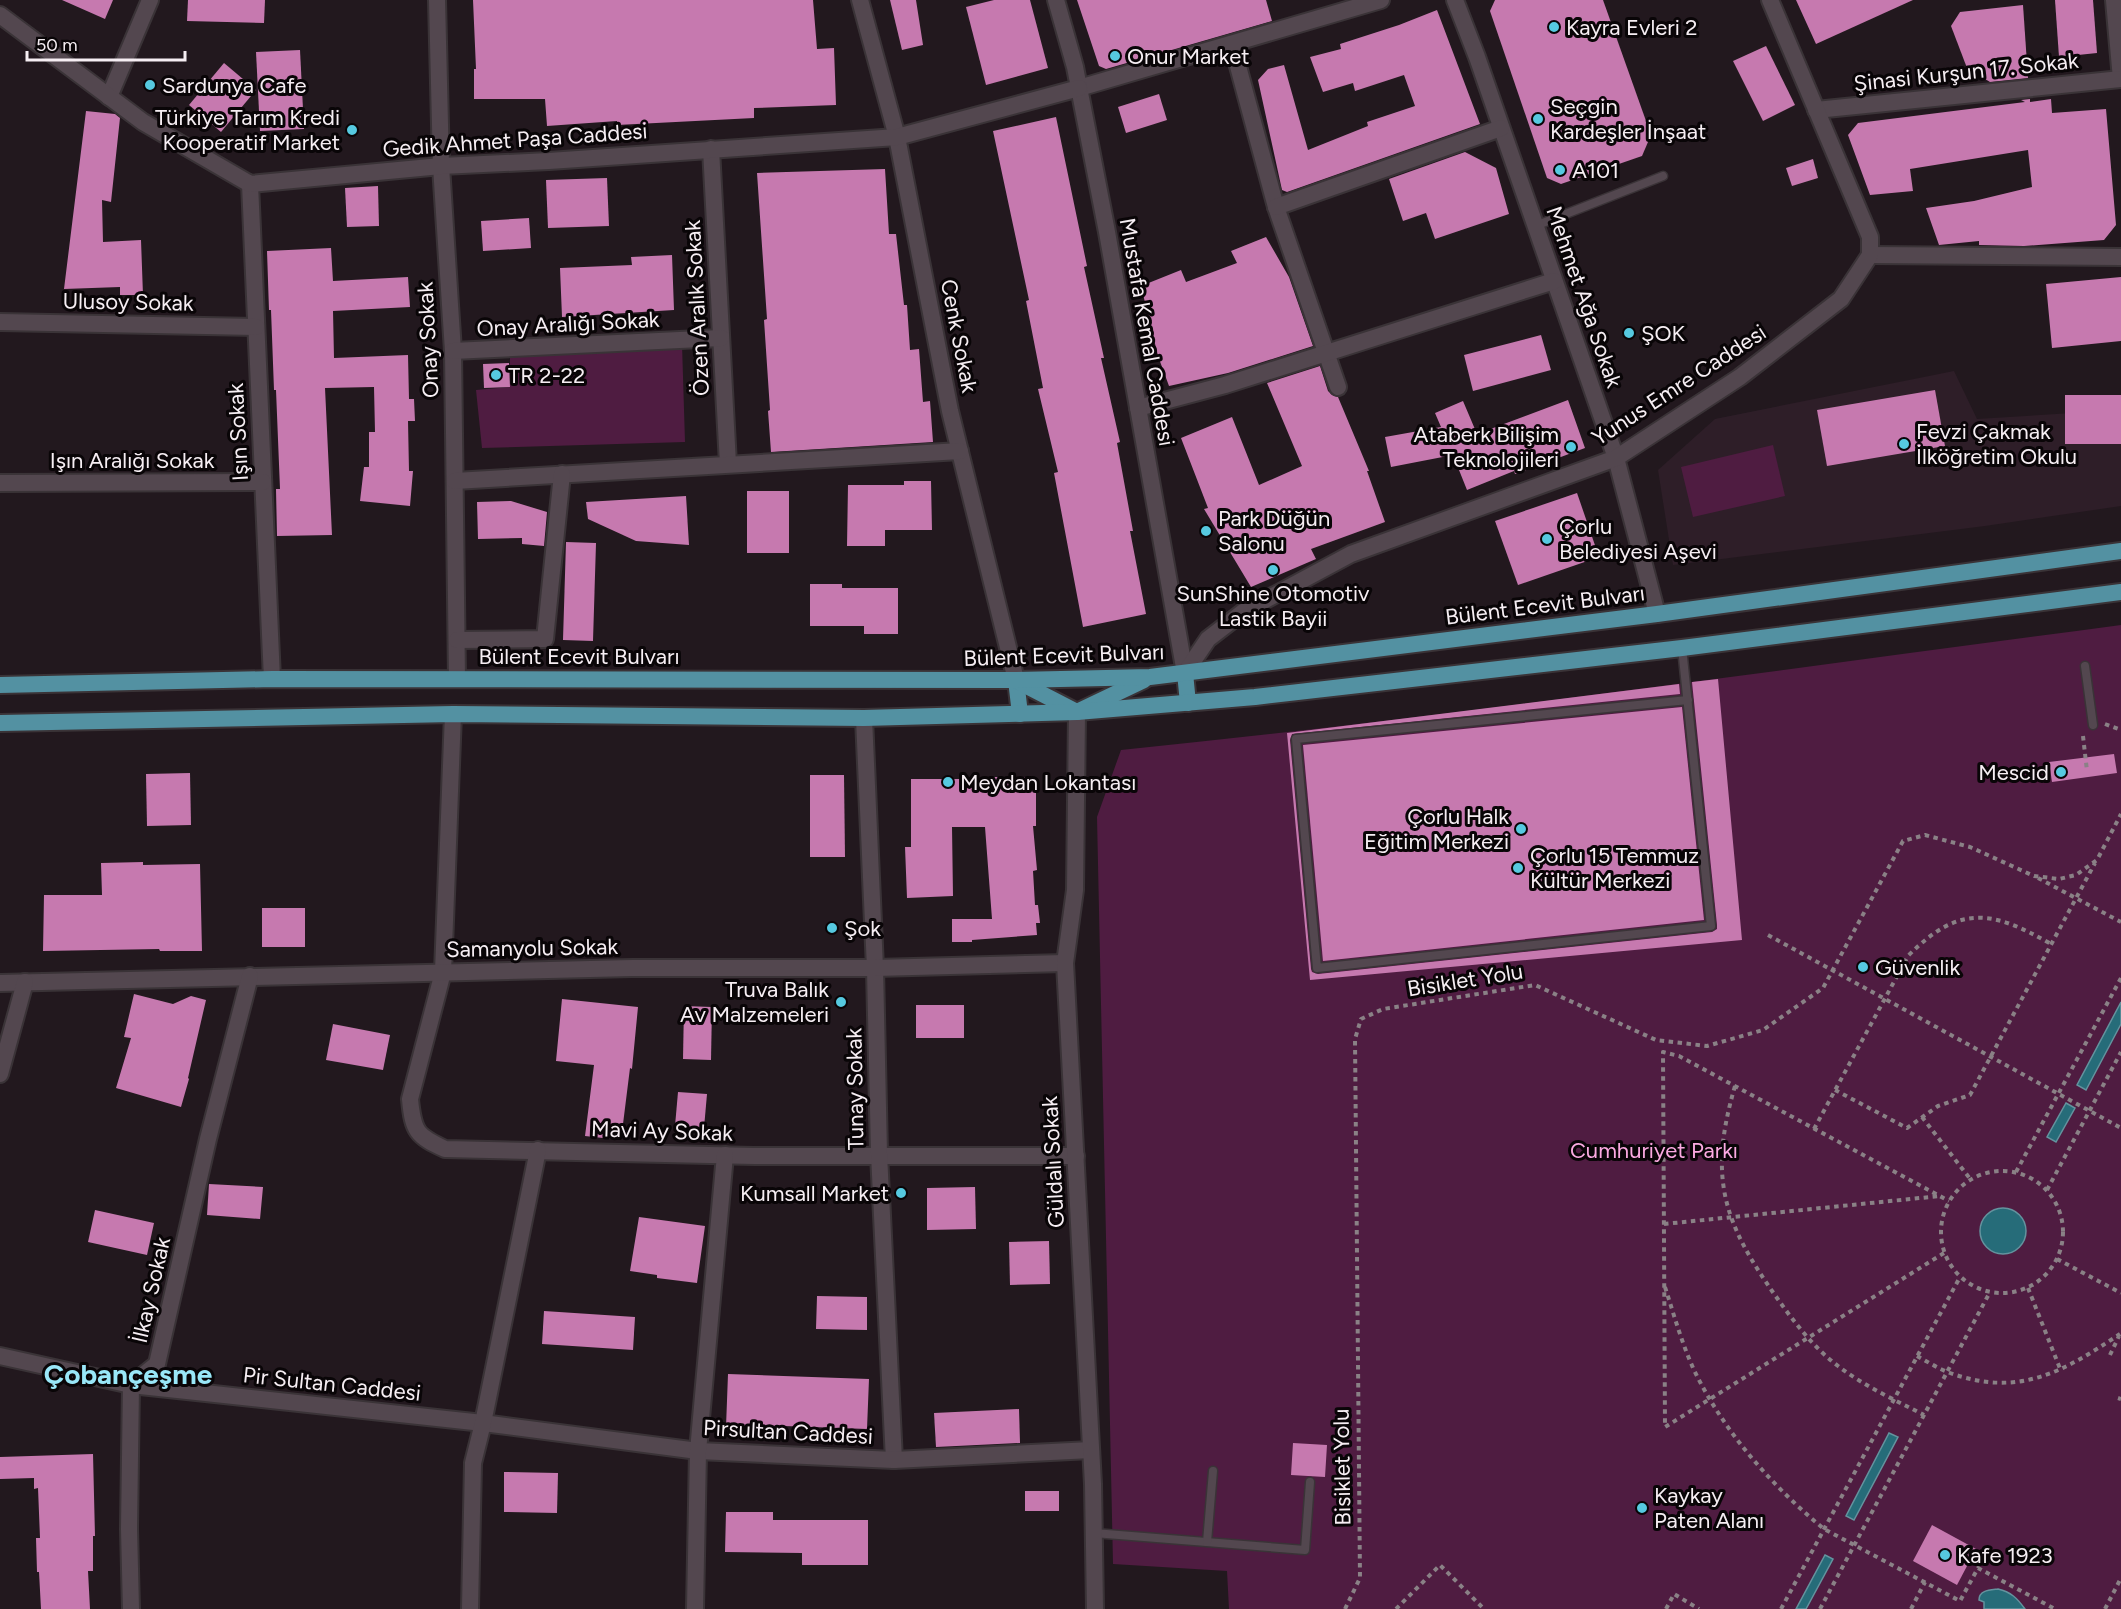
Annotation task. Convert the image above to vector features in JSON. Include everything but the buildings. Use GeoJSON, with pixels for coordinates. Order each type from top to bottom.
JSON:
{"type":"FeatureCollection","features":[{"type":"Feature","properties":{"kind":"main road","name":"Bülent Ecevit Bulvarı"},"geometry":{"type":"LineString","coordinates":[[0,685],[272,679],[1016,680],[1150,677],[1657,614],[2121,550]]}},
{"type":"Feature","properties":{"kind":"main road"},"geometry":{"type":"LineString","coordinates":[[0,723],[453,714],[864,718],[1077,712],[1188,703],[1682,648],[2121,592]]}},
{"type":"Feature","properties":{"kind":"main road"},"geometry":{"type":"LineString","coordinates":[[1185,673],[1188,703]]}},
{"type":"Feature","properties":{"kind":"main road"},"geometry":{"type":"LineString","coordinates":[[1077,712],[1150,677]]}},
{"type":"Feature","properties":{"kind":"main road"},"geometry":{"type":"LineString","coordinates":[[1016,680],[1077,712]]}},
{"type":"Feature","properties":{"kind":"main road"},"geometry":{"type":"LineString","coordinates":[[1016,680],[1020,714]]}},
{"type":"Feature","properties":{"kind":"street"},"geometry":{"type":"LineString","coordinates":[[109,97],[150,0]]}},
{"type":"Feature","properties":{"kind":"street","name":"Onay Sokak"},"geometry":{"type":"LineString","coordinates":[[437,0],[441,166],[453,351],[457,678]]}},
{"type":"Feature","properties":{"kind":"street","name":"Cenk Sokak"},"geometry":{"type":"LineString","coordinates":[[860,0],[897,137],[950,411],[1016,680]]}},
{"type":"Feature","properties":{"kind":"street","name":"Mustafa Kemal Caddesi"},"geometry":{"type":"LineString","coordinates":[[1056,0],[1079,88],[1107,232],[1185,673]]}},
{"type":"Feature","properties":{"kind":"street","name":"Gedik Ahmet Paşa Caddesi"},"geometry":{"type":"LineString","coordinates":[[250,184],[441,166],[549,161],[897,137],[1079,88],[1381,0]]}},
{"type":"Feature","properties":{"kind":"street","name":"Mehmet Ağa Sokak"},"geometry":{"type":"LineString","coordinates":[[1455,0],[1477,57],[1616,458],[1657,614]]}},
{"type":"Feature","properties":{"kind":"street"},"geometry":{"type":"LineString","coordinates":[[1770,0],[1870,237],[1870,255],[2121,257]]}},
{"type":"Feature","properties":{"kind":"street"},"geometry":{"type":"LineString","coordinates":[[2114,0],[2121,79]]}},
{"type":"Feature","properties":{"kind":"street"},"geometry":{"type":"LineString","coordinates":[[0,15],[143,122],[250,184]]}},
{"type":"Feature","properties":{"kind":"street"},"geometry":{"type":"LineString","coordinates":[[1232,44],[1276,207],[1338,387]]}},
{"type":"Feature","properties":{"kind":"street","name":"Şinasi Kurşun 17. Sokak"},"geometry":{"type":"LineString","coordinates":[[1816,110],[2121,79]]}},
{"type":"Feature","properties":{"kind":"street"},"geometry":{"type":"LineString","coordinates":[[1276,207],[1501,128]]}},
{"type":"Feature","properties":{"kind":"street","name":"Özen Aralık Sokak"},"geometry":{"type":"LineString","coordinates":[[711,149],[728,464]]}},
{"type":"Feature","properties":{"kind":"street","name":"Işın Sokak"},"geometry":{"type":"LineString","coordinates":[[250,184],[272,679]]}},
{"type":"Feature","properties":{"kind":"street","name":"Yunus Emre Caddesi"},"geometry":{"type":"LineString","coordinates":[[1185,673],[1208,639],[1243,612],[1351,554],[1616,458],[1740,377],[1841,299],[1870,255]]}},
{"type":"Feature","properties":{"kind":"street"},"geometry":{"type":"LineString","coordinates":[[1138,408],[1225,385],[1554,281]]}},
{"type":"Feature","properties":{"kind":"street","name":"Ulusoy Sokak"},"geometry":{"type":"LineString","coordinates":[[0,322],[256,327]]}},
{"type":"Feature","properties":{"kind":"street","name":"Onay Aralığı Sokak"},"geometry":{"type":"LineString","coordinates":[[453,351],[721,338]]}},
{"type":"Feature","properties":{"kind":"street"},"geometry":{"type":"LineString","coordinates":[[456,481],[960,451]]}},
{"type":"Feature","properties":{"kind":"street"},"geometry":{"type":"LineString","coordinates":[[457,640],[545,639],[562,474]]}},
{"type":"Feature","properties":{"kind":"street","name":"Işın Aralığı Sokak"},"geometry":{"type":"LineString","coordinates":[[0,483],[263,482]]}},
{"type":"Feature","properties":{"kind":"street","name":"Güldalı Sokak"},"geometry":{"type":"LineString","coordinates":[[1077,712],[1075,890],[1065,963],[1091,1450],[1095,1609]]}},
{"type":"Feature","properties":{"kind":"street","name":"Mavi Ay Sokak"},"geometry":{"type":"LineString","coordinates":[[453,714],[443,972],[410,1100],[412,1119],[423,1138],[446,1149],[725,1155],[1076,1156]]}},
{"type":"Feature","properties":{"kind":"street","name":"Tunay Sokak"},"geometry":{"type":"LineString","coordinates":[[864,718],[875,968],[879,1154],[894,1460]]}},
{"type":"Feature","properties":{"kind":"street","name":"Samanyolu Sokak"},"geometry":{"type":"LineString","coordinates":[[0,983],[632,968],[875,968],[1065,963]]}},
{"type":"Feature","properties":{"kind":"street","name":"İlkay Sokak"},"geometry":{"type":"LineString","coordinates":[[131,1385],[157,1364],[208,1139],[250,976]]}},
{"type":"Feature","properties":{"kind":"street"},"geometry":{"type":"LineString","coordinates":[[0,1074],[24,982]]}},
{"type":"Feature","properties":{"kind":"street"},"geometry":{"type":"LineString","coordinates":[[470,1609],[473,1463],[483,1424],[538,1150]]}},
{"type":"Feature","properties":{"kind":"street"},"geometry":{"type":"LineString","coordinates":[[695,1609],[698,1451],[725,1155]]}},
{"type":"Feature","properties":{"kind":"street","name":"Pir Sultan Caddesi"},"geometry":{"type":"LineString","coordinates":[[0,1356],[131,1385],[483,1424]]}},
{"type":"Feature","properties":{"kind":"street"},"geometry":{"type":"LineString","coordinates":[[131,1385],[129,1529],[131,1609]]}},
{"type":"Feature","properties":{"kind":"street","name":"Pirsultan Caddesi"},"geometry":{"type":"LineString","coordinates":[[483,1424],[698,1451],[894,1460],[1091,1450]]}},
{"type":"Feature","properties":{"kind":"lane"},"geometry":{"type":"LineString","coordinates":[[1535,226],[1663,176]]}},
{"type":"Feature","properties":{"kind":"lane"},"geometry":{"type":"LineString","coordinates":[[1682,648],[1688,700],[1711,926],[1317,968],[1296,739],[1688,700]]}},
{"type":"Feature","properties":{"kind":"lane"},"geometry":{"type":"LineString","coordinates":[[2085,666],[2093,725]]}},
{"type":"Feature","properties":{"kind":"lane"},"geometry":{"type":"LineString","coordinates":[[1207,1542],[1214,1472]]}},
{"type":"Feature","properties":{"kind":"lane"},"geometry":{"type":"LineString","coordinates":[[1094,1533],[1305,1550],[1310,1482]]}},
{"type":"Feature","properties":{"kind":"path","name":"Bisiklet Yolu"},"geometry":{"type":"LineString","coordinates":[[1344,1609],[1360,1578],[1355,1039],[1361,1019],[1383,1010],[1535,985],[1656,1040],[1707,1046],[1763,1030],[1823,988],[1903,841],[1925,835],[1970,847],[2034,876],[2059,879],[2076,875],[2097,860],[2121,814]]}},
{"type":"Feature","properties":{"kind":"path"},"geometry":{"type":"LineString","coordinates":[[1835,1090],[1907,1128],[1938,1106],[1970,1095],[2097,860]]}},
{"type":"Feature","properties":{"kind":"path"},"geometry":{"type":"LineString","coordinates":[[2034,876],[2121,922]]}},
{"type":"Feature","properties":{"kind":"path"},"geometry":{"type":"LineString","coordinates":[[1814,1129],[1908,956],[1926,938],[1948,923],[1972,917],[1997,920],[2021,927],[2051,944]]}},
{"type":"Feature","properties":{"kind":"path"},"geometry":{"type":"LineString","coordinates":[[1768,935],[2121,1128]]}},
{"type":"Feature","properties":{"kind":"path"},"geometry":{"type":"LineString","coordinates":[[2016,1172],[2121,978]]}},
{"type":"Feature","properties":{"kind":"path"},"geometry":{"type":"LineString","coordinates":[[1944,1253],[1665,1427],[1663,1052],[1679,1056],[1949,1201]]}},
{"type":"Feature","properties":{"kind":"path"},"geometry":{"type":"LineString","coordinates":[[2047,1190],[2121,1052]]}},
{"type":"Feature","properties":{"kind":"path"},"geometry":{"type":"LineString","coordinates":[[1735,1086],[1727,1113],[1722,1145],[1724,1191],[1730,1218],[1746,1251],[1762,1276],[1809,1337],[1836,1365],[1861,1382],[1924,1415]]}},
{"type":"Feature","properties":{"kind":"path"},"geometry":{"type":"LineString","coordinates":[[1922,1117],[1971,1180]]}},
{"type":"Feature","properties":{"kind":"path"},"geometry":{"type":"LineString","coordinates":[[2016,1172],[2031,1178],[2047,1190],[2056,1201],[2063,1223],[2062,1245],[2047,1275],[2028,1288],[2006,1293],[1990,1292],[1973,1286],[1949,1263],[1944,1253],[1942,1219],[1949,1201],[1971,1180],[1987,1173],[2016,1172]]}},
{"type":"Feature","properties":{"kind":"path"},"geometry":{"type":"LineString","coordinates":[[1664,1224],[1940,1196]]}},
{"type":"Feature","properties":{"kind":"path"},"geometry":{"type":"LineString","coordinates":[[2057,1259],[2121,1293]]}},
{"type":"Feature","properties":{"kind":"path"},"geometry":{"type":"LineString","coordinates":[[1781,1609],[1960,1276]]}},
{"type":"Feature","properties":{"kind":"path"},"geometry":{"type":"LineString","coordinates":[[1664,1284],[1693,1368],[1710,1399],[1739,1443],[1774,1483],[1824,1529],[1960,1601],[1978,1568],[2055,1609]]}},
{"type":"Feature","properties":{"kind":"path"},"geometry":{"type":"LineString","coordinates":[[2028,1288],[2061,1371]]}},
{"type":"Feature","properties":{"kind":"path"},"geometry":{"type":"LineString","coordinates":[[1820,1609],[1990,1292]]}},
{"type":"Feature","properties":{"kind":"path"},"geometry":{"type":"LineString","coordinates":[[1917,1356],[1948,1372],[1980,1381],[2003,1383],[2032,1379],[2061,1371],[2121,1334]]}},
{"type":"Feature","properties":{"kind":"path"},"geometry":{"type":"LineString","coordinates":[[2110,1355],[2121,1334]]}},
{"type":"Feature","properties":{"kind":"path"},"geometry":{"type":"LineString","coordinates":[[1396,1609],[1440,1565],[1484,1609]]}},
{"type":"Feature","properties":{"kind":"path"},"geometry":{"type":"LineString","coordinates":[[2105,1609],[2121,1578]]}},
{"type":"Feature","properties":{"kind":"path"},"geometry":{"type":"LineString","coordinates":[[1911,1609],[1925,1582]]}},
{"type":"Feature","properties":{"kind":"path"},"geometry":{"type":"LineString","coordinates":[[1666,1609],[1674,1594],[1700,1609]]}},
{"type":"Feature","properties":{"kind":"shaded area","name":"Fevzi Çakmak İlköğretim Okulu"},"geometry":{"type":"Polygon","coordinates":[[[1954,371],[1977,419],[2121,410],[2121,506],[1985,526],[1673,565],[1658,470],[1715,419],[1954,371]]]}},
{"type":"Feature","properties":{"kind":"green space"},"geometry":{"type":"Polygon","coordinates":[[[682,344],[685,442],[482,448],[476,390],[510,387],[510,352],[682,344]]]}},
{"type":"Feature","properties":{"kind":"green space"},"geometry":{"type":"Polygon","coordinates":[[[1773,445],[1785,496],[1693,517],[1681,467],[1773,445]]]}},
{"type":"Feature","properties":{"kind":"green space","name":"Cumhuriyet Parkı"},"geometry":{"type":"Polygon","coordinates":[[[2121,625],[2121,1609],[1229,1609],[1227,1571],[1113,1564],[1097,817],[1121,750],[1496,707],[2121,625]]]}},
{"type":"Feature","properties":{"kind":"water"},"geometry":{"type":"Polygon","coordinates":[[[2121,1002],[2121,1024],[2086,1090],[2077,1085],[2121,1002]]]}},
{"type":"Feature","properties":{"kind":"water"},"geometry":{"type":"Polygon","coordinates":[[[2066,1103],[2075,1108],[2056,1142],[2047,1137],[2066,1103]]]}},
{"type":"Feature","properties":{"kind":"water"},"geometry":{"type":"Polygon","coordinates":[[[2003,1208],[2019,1215],[2026,1231],[2019,1247],[2003,1254],[1987,1247],[1980,1231],[1987,1215],[2003,1208]]]}},
{"type":"Feature","properties":{"kind":"water"},"geometry":{"type":"Polygon","coordinates":[[[1889,1433],[1898,1437],[1854,1520],[1846,1516],[1889,1433]]]}},
{"type":"Feature","properties":{"kind":"water"},"geometry":{"type":"Polygon","coordinates":[[[1825,1555],[1833,1559],[1806,1609],[1796,1609],[1825,1555]]]}},
{"type":"Feature","properties":{"kind":"water"},"geometry":{"type":"Polygon","coordinates":[[[1998,1589],[2013,1596],[2025,1609],[1984,1609],[1984,1602],[1979,1600],[1981,1594],[1998,1589]]]}},
{"type":"Feature","properties":{"kind":"place","name":"Kayra Evleri 2"},"geometry":{"type":"Point","coordinates":[1554,27]}},
{"type":"Feature","properties":{"kind":"place","name":"Onur Market"},"geometry":{"type":"Point","coordinates":[1115,56]}},
{"type":"Feature","properties":{"kind":"place","name":"Sardunya Cafe"},"geometry":{"type":"Point","coordinates":[150,85]}},
{"type":"Feature","properties":{"kind":"place","name":"Seçgin Kardeşler İnşaat"},"geometry":{"type":"Point","coordinates":[1538,119]}},
{"type":"Feature","properties":{"kind":"place","name":"Türkiye Tarım Kredi Kooperatif Market"},"geometry":{"type":"Point","coordinates":[352,130]}},
{"type":"Feature","properties":{"kind":"place","name":"A101"},"geometry":{"type":"Point","coordinates":[1560,170]}},
{"type":"Feature","properties":{"kind":"place","name":"ŞOK"},"geometry":{"type":"Point","coordinates":[1629,333]}},
{"type":"Feature","properties":{"kind":"place","name":"TR 2-22"},"geometry":{"type":"Point","coordinates":[496,375]}},
{"type":"Feature","properties":{"kind":"place","name":"Fevzi Çakmak İlköğretim Okulu"},"geometry":{"type":"Point","coordinates":[1904,444]}},
{"type":"Feature","properties":{"kind":"place","name":"Ataberk Bilişim Teknolojileri"},"geometry":{"type":"Point","coordinates":[1571,447]}},
{"type":"Feature","properties":{"kind":"place","name":"Park Düğün Salonu"},"geometry":{"type":"Point","coordinates":[1206,531]}},
{"type":"Feature","properties":{"kind":"place","name":"Çorlu Belediyesi Aşevi"},"geometry":{"type":"Point","coordinates":[1547,539]}},
{"type":"Feature","properties":{"kind":"place","name":"SunShine Otomotiv Lastik Bayii"},"geometry":{"type":"Point","coordinates":[1273,570]}},
{"type":"Feature","properties":{"kind":"place","name":"Mescid"},"geometry":{"type":"Point","coordinates":[2061,772]}},
{"type":"Feature","properties":{"kind":"place","name":"Meydan Lokantası"},"geometry":{"type":"Point","coordinates":[948,782]}},
{"type":"Feature","properties":{"kind":"place","name":"Çorlu Halk Eğitim Merkezi"},"geometry":{"type":"Point","coordinates":[1521,829]}},
{"type":"Feature","properties":{"kind":"place","name":"Çorlu 15 Temmuz Kültür Merkezi"},"geometry":{"type":"Point","coordinates":[1518,868]}},
{"type":"Feature","properties":{"kind":"place","name":"Şok"},"geometry":{"type":"Point","coordinates":[832,928]}},
{"type":"Feature","properties":{"kind":"place","name":"Güvenlik"},"geometry":{"type":"Point","coordinates":[1863,967]}},
{"type":"Feature","properties":{"kind":"place","name":"Truva Balık Av Malzemeleri"},"geometry":{"type":"Point","coordinates":[841,1002]}},
{"type":"Feature","properties":{"kind":"place","name":"Kumsall Market"},"geometry":{"type":"Point","coordinates":[901,1193]}},
{"type":"Feature","properties":{"kind":"place","name":"Kaykay Paten Alanı"},"geometry":{"type":"Point","coordinates":[1642,1508]}},
{"type":"Feature","properties":{"kind":"place","name":"Kafe 1923"},"geometry":{"type":"Point","coordinates":[1945,1555]}},
{"type":"Feature","properties":{"kind":"district","name":"Çobançeşme"},"geometry":{"type":"Point","coordinates":[128,1374]}}]}
